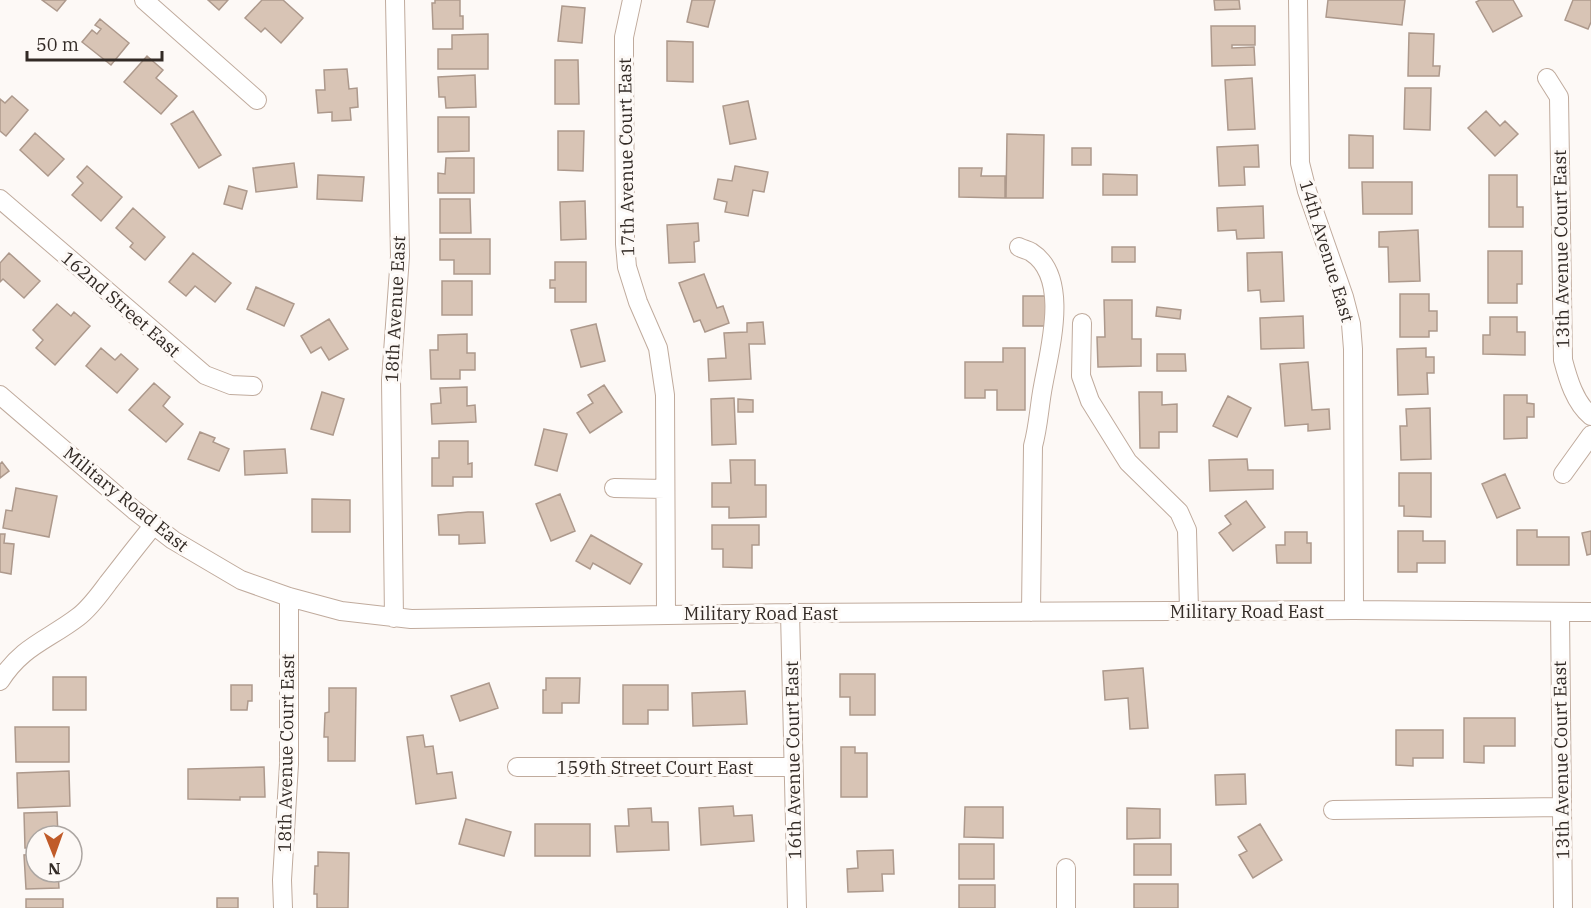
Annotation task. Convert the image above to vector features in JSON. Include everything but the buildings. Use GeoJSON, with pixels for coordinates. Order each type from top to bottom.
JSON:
{"type":"FeatureCollection","features":[{"type":"Feature","properties":{"kind":"street"},"geometry":{"type":"LineString","coordinates":[[144,0],[257,100]]}},
{"type":"Feature","properties":{"kind":"street","name":"18th Avenue East"},"geometry":{"type":"LineString","coordinates":[[394,618],[391,380],[400,256],[395,0]]}},
{"type":"Feature","properties":{"kind":"street","name":"17th Avenue Court East"},"geometry":{"type":"LineString","coordinates":[[632,0],[624,37],[625,244],[627,267],[638,302],[658,348],[665,395],[666,614]]}},
{"type":"Feature","properties":{"kind":"street","name":"14th Avenue East"},"geometry":{"type":"LineString","coordinates":[[1298,0],[1300,163],[1351,324],[1354,610]]}},
{"type":"Feature","properties":{"kind":"street","name":"13th Avenue Court East"},"geometry":{"type":"LineString","coordinates":[[1547,78],[1559,97],[1563,360],[1576,395],[1591,416]]}},
{"type":"Feature","properties":{"kind":"street","name":"162nd Street East"},"geometry":{"type":"LineString","coordinates":[[0,199],[204,375],[231,385],[253,386]]}},
{"type":"Feature","properties":{"kind":"street"},"geometry":{"type":"LineString","coordinates":[[1018,247],[1032,252],[1046,267],[1053,285],[1054,326],[1039,424],[1033,446],[1031,612]]}},
{"type":"Feature","properties":{"kind":"street"},"geometry":{"type":"LineString","coordinates":[[1082,323],[1081,376],[1090,400],[1128,462],[1179,512],[1187,530],[1189,611]]}},
{"type":"Feature","properties":{"kind":"street","name":"Military Road East"},"geometry":{"type":"LineString","coordinates":[[0,394],[173,540],[241,579],[289,597],[341,611],[394,618],[1354,610],[1591,612]]}},
{"type":"Feature","properties":{"kind":"street"},"geometry":{"type":"LineString","coordinates":[[1563,474],[1591,435]]}},
{"type":"Feature","properties":{"kind":"street"},"geometry":{"type":"LineString","coordinates":[[614,488],[665,489]]}},
{"type":"Feature","properties":{"kind":"street"},"geometry":{"type":"LineString","coordinates":[[0,681],[6,671],[38,641],[78,617],[90,605],[154,525]]}},
{"type":"Feature","properties":{"kind":"street","name":"18th Avenue Court East"},"geometry":{"type":"LineString","coordinates":[[283,908],[282,880],[289,764],[289,597]]}},
{"type":"Feature","properties":{"kind":"street","name":"13th Avenue Court East"},"geometry":{"type":"LineString","coordinates":[[1560,612],[1563,908]]}},
{"type":"Feature","properties":{"kind":"street","name":"16th Avenue Court East"},"geometry":{"type":"LineString","coordinates":[[790,613],[797,908]]}},
{"type":"Feature","properties":{"kind":"street","name":"159th Street Court East"},"geometry":{"type":"LineString","coordinates":[[517,767],[793,767]]}},
{"type":"Feature","properties":{"kind":"street"},"geometry":{"type":"LineString","coordinates":[[1334,810],[1562,807]]}},
{"type":"Feature","properties":{"kind":"street"},"geometry":{"type":"LineString","coordinates":[[1066,868],[1066,908]]}}]}
